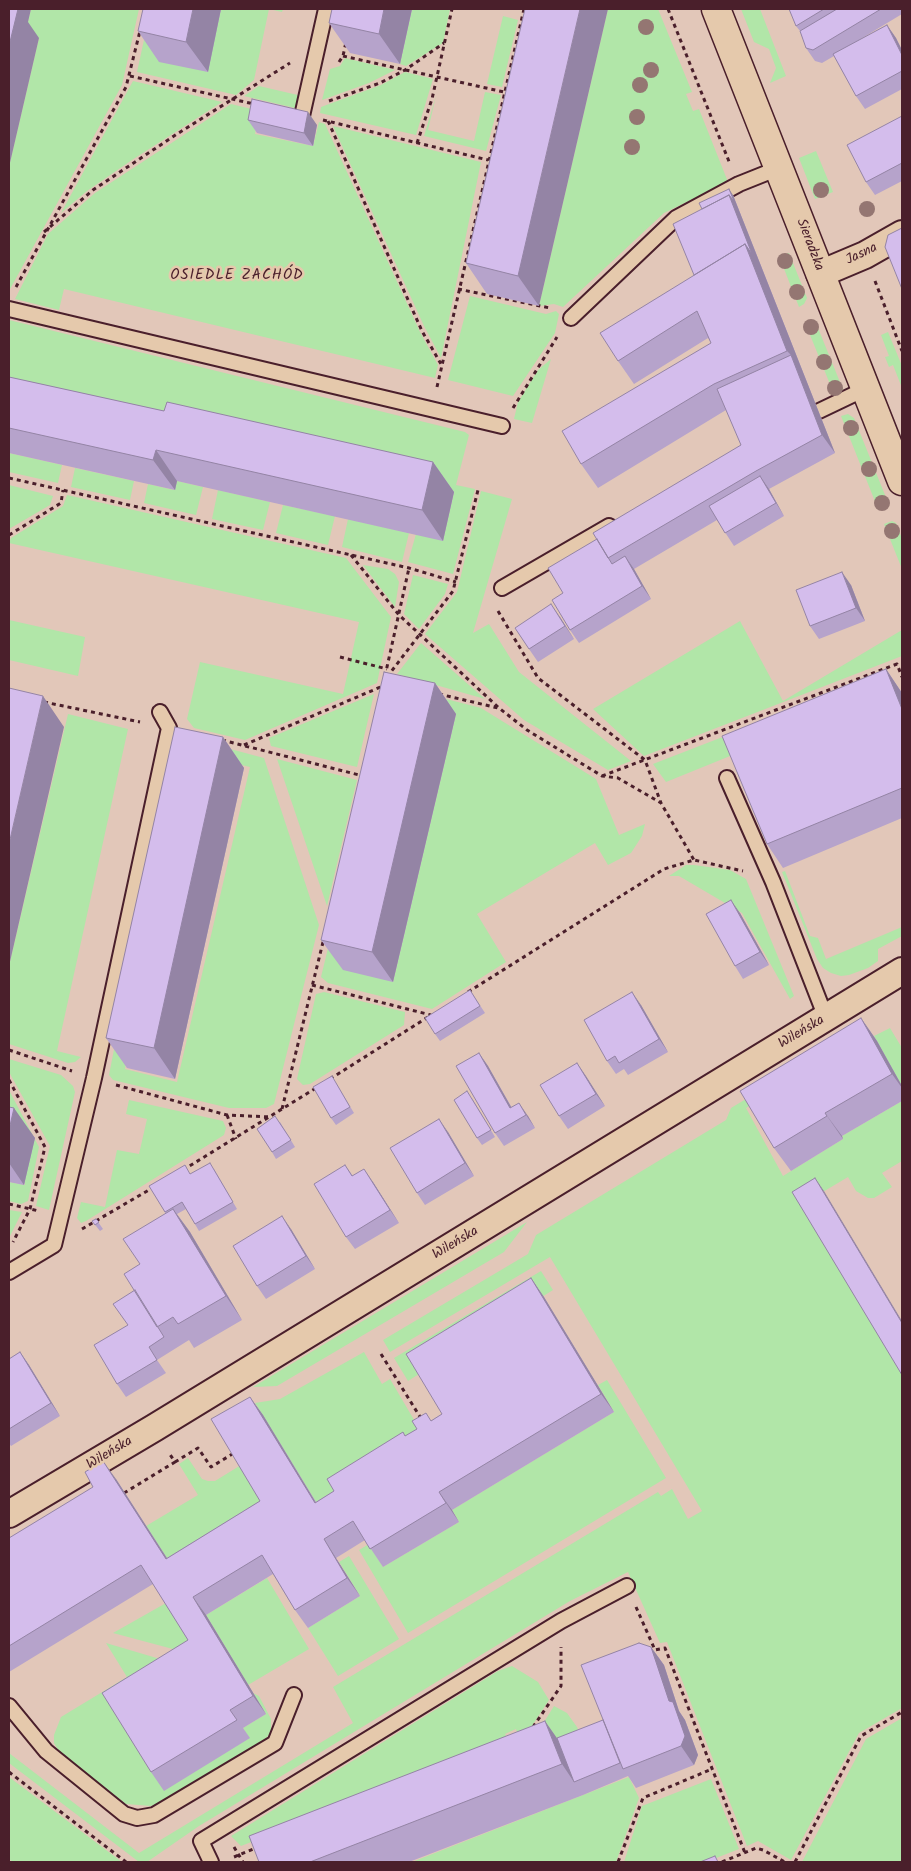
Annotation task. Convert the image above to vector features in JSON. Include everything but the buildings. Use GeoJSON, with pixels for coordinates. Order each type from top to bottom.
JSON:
{"type":"FeatureCollection","features":[{"type":"Feature","properties":{"kind":"street","name":"Sieradzka"},"geometry":{"type":"LineString","coordinates":[[716,9],[902,482]]}},
{"type":"Feature","properties":{"kind":"street","name":"Jasna"},"geometry":{"type":"LineString","coordinates":[[820,274],[864,255],[902,234]]}},
{"type":"Feature","properties":{"kind":"street","name":"Wileńska"},"geometry":{"type":"LineString","coordinates":[[9,1514],[154,1428],[902,971]]}},
{"type":"Feature","properties":{"kind":"lane"},"geometry":{"type":"LineString","coordinates":[[302,114],[326,9]]}},
{"type":"Feature","properties":{"kind":"lane"},"geometry":{"type":"LineString","coordinates":[[571,318],[676,218],[740,184],[779,168]]}},
{"type":"Feature","properties":{"kind":"lane"},"geometry":{"type":"LineString","coordinates":[[9,309],[433,408],[502,426]]}},
{"type":"Feature","properties":{"kind":"lane"},"geometry":{"type":"LineString","coordinates":[[819,411],[865,389]]}},
{"type":"Feature","properties":{"kind":"lane"},"geometry":{"type":"LineString","coordinates":[[502,588],[621,519]]}},
{"type":"Feature","properties":{"kind":"lane"},"geometry":{"type":"LineString","coordinates":[[9,1272],[54,1245],[94,1078],[169,728],[160,712]]}},
{"type":"Feature","properties":{"kind":"lane"},"geometry":{"type":"LineString","coordinates":[[726,778],[772,882],[826,1018]]}},
{"type":"Feature","properties":{"kind":"lane"},"geometry":{"type":"LineString","coordinates":[[211,1862],[201,1841],[561,1621],[627,1586]]}},
{"type":"Feature","properties":{"kind":"lane"},"geometry":{"type":"LineString","coordinates":[[9,1706],[46,1751],[124,1814],[137,1818],[154,1815],[275,1743],[294,1695]]}},
{"type":"Feature","properties":{"kind":"path"},"geometry":{"type":"LineString","coordinates":[[417,143],[432,99],[452,9]]}},
{"type":"Feature","properties":{"kind":"path"},"geometry":{"type":"LineString","coordinates":[[433,408],[441,364],[524,9]]}},
{"type":"Feature","properties":{"kind":"path"},"geometry":{"type":"LineString","coordinates":[[668,9],[721,143],[740,184]]}},
{"type":"Feature","properties":{"kind":"path"},"geometry":{"type":"LineString","coordinates":[[13,293],[44,232],[126,87],[141,27]]}},
{"type":"Feature","properties":{"kind":"path"},"geometry":{"type":"LineString","coordinates":[[302,114],[405,70],[444,43]]}},
{"type":"Feature","properties":{"kind":"path"},"geometry":{"type":"LineString","coordinates":[[44,232],[93,190],[177,134],[318,46]]}},
{"type":"Feature","properties":{"kind":"path"},"geometry":{"type":"LineString","coordinates":[[343,56],[504,92]]}},
{"type":"Feature","properties":{"kind":"path"},"geometry":{"type":"LineString","coordinates":[[328,121],[422,331],[441,364]]}},
{"type":"Feature","properties":{"kind":"path"},"geometry":{"type":"LineString","coordinates":[[873,276],[902,350]]}},
{"type":"Feature","properties":{"kind":"path"},"geometry":{"type":"LineString","coordinates":[[458,290],[546,309]]}},
{"type":"Feature","properties":{"kind":"path"},"geometry":{"type":"LineString","coordinates":[[502,426],[534,370],[571,318]]}},
{"type":"Feature","properties":{"kind":"path"},"geometry":{"type":"LineString","coordinates":[[9,478],[409,568],[456,582]]}},
{"type":"Feature","properties":{"kind":"path"},"geometry":{"type":"LineString","coordinates":[[9,535],[61,503],[64,490]]}},
{"type":"Feature","properties":{"kind":"path"},"geometry":{"type":"LineString","coordinates":[[384,680],[452,591],[456,582],[478,490]]}},
{"type":"Feature","properties":{"kind":"path"},"geometry":{"type":"LineString","coordinates":[[351,555],[399,615],[499,708],[527,730],[602,776],[618,778],[661,803]]}},
{"type":"Feature","properties":{"kind":"path"},"geometry":{"type":"LineString","coordinates":[[381,695],[409,568]]}},
{"type":"Feature","properties":{"kind":"path"},"geometry":{"type":"LineString","coordinates":[[494,604],[538,678],[644,760],[661,803],[694,860]]}},
{"type":"Feature","properties":{"kind":"path"},"geometry":{"type":"LineString","coordinates":[[340,657],[387,669]]}},
{"type":"Feature","properties":{"kind":"path"},"geometry":{"type":"LineString","coordinates":[[602,776],[897,664],[902,677]]}},
{"type":"Feature","properties":{"kind":"path"},"geometry":{"type":"LineString","coordinates":[[384,680],[394,683]]}},
{"type":"Feature","properties":{"kind":"path"},"geometry":{"type":"LineString","coordinates":[[244,745],[383,686]]}},
{"type":"Feature","properties":{"kind":"path"},"geometry":{"type":"LineString","coordinates":[[432,692],[499,708]]}},
{"type":"Feature","properties":{"kind":"path"},"geometry":{"type":"LineString","coordinates":[[360,786],[365,767]]}},
{"type":"Feature","properties":{"kind":"path"},"geometry":{"type":"LineString","coordinates":[[464,994],[664,869],[694,860],[735,867],[748,875]]}},
{"type":"Feature","properties":{"kind":"path"},"geometry":{"type":"LineString","coordinates":[[282,1110],[325,931]]}},
{"type":"Feature","properties":{"kind":"path"},"geometry":{"type":"LineString","coordinates":[[312,985],[431,1015]]}},
{"type":"Feature","properties":{"kind":"path"},"geometry":{"type":"LineString","coordinates":[[178,1173],[272,1117],[440,1010]]}},
{"type":"Feature","properties":{"kind":"path"},"geometry":{"type":"LineString","coordinates":[[9,1050],[94,1078],[227,1115],[272,1117]]}},
{"type":"Feature","properties":{"kind":"path"},"geometry":{"type":"LineString","coordinates":[[9,1080],[45,1147],[30,1209],[9,1251]]}},
{"type":"Feature","properties":{"kind":"path"},"geometry":{"type":"LineString","coordinates":[[227,1115],[236,1139]]}},
{"type":"Feature","properties":{"kind":"path"},"geometry":{"type":"LineString","coordinates":[[54,1245],[162,1182]]}},
{"type":"Feature","properties":{"kind":"path"},"geometry":{"type":"LineString","coordinates":[[9,1204],[61,1216]]}},
{"type":"Feature","properties":{"kind":"path"},"geometry":{"type":"LineString","coordinates":[[381,1354],[427,1427]]}},
{"type":"Feature","properties":{"kind":"path"},"geometry":{"type":"LineString","coordinates":[[154,1428],[175,1462]]}},
{"type":"Feature","properties":{"kind":"path"},"geometry":{"type":"LineString","coordinates":[[124,1493],[198,1448],[211,1467],[234,1454]]}},
{"type":"Feature","properties":{"kind":"path"},"geometry":{"type":"LineString","coordinates":[[627,1586],[655,1650],[664,1648],[745,1853]]}},
{"type":"Feature","properties":{"kind":"path"},"geometry":{"type":"LineString","coordinates":[[528,1736],[561,1686],[561,1621]]}},
{"type":"Feature","properties":{"kind":"path"},"geometry":{"type":"LineString","coordinates":[[795,1862],[862,1736],[902,1712]]}},
{"type":"Feature","properties":{"kind":"path"},"geometry":{"type":"LineString","coordinates":[[618,1862],[644,1798],[712,1769]]}},
{"type":"Feature","properties":{"kind":"path"},"geometry":{"type":"LineString","coordinates":[[9,1772],[126,1862]]}},
{"type":"Feature","properties":{"kind":"path"},"geometry":{"type":"LineString","coordinates":[[240,1854],[257,1848]]}},
{"type":"Feature","properties":{"kind":"path"},"geometry":{"type":"LineString","coordinates":[[722,1862],[756,1848],[784,1862]]}},
{"type":"Feature","properties":{"kind":"green space"},"geometry":{"type":"Polygon","coordinates":[[[31,9],[139,9],[122,85],[9,291],[9,167],[39,38],[25,34],[31,9]]]}},
{"type":"Feature","properties":{"kind":"green space"},"geometry":{"type":"Polygon","coordinates":[[[221,9],[269,9],[254,80],[236,95],[137,72],[147,26],[207,72],[221,9]]]}},
{"type":"Feature","properties":{"kind":"green space"},"geometry":{"type":"Polygon","coordinates":[[[269,9],[283,9],[282,12],[269,9]]]}},
{"type":"Feature","properties":{"kind":"green space"},"geometry":{"type":"Polygon","coordinates":[[[412,9],[450,9],[443,43],[406,66],[400,64],[412,9]]]}},
{"type":"Feature","properties":{"kind":"green space"},"geometry":{"type":"Polygon","coordinates":[[[608,9],[658,9],[692,92],[686,94],[693,111],[699,109],[728,182],[664,213],[563,307],[554,304],[539,306],[608,9]]]}},
{"type":"Feature","properties":{"kind":"green space"},"geometry":{"type":"Polygon","coordinates":[[[741,9],[760,9],[786,76],[770,83],[776,68],[769,49],[754,42],[741,9]]]}},
{"type":"Feature","properties":{"kind":"green space"},"geometry":{"type":"Polygon","coordinates":[[[503,16],[518,20],[502,87],[487,84],[503,16]]]}},
{"type":"Feature","properties":{"kind":"green space"},"geometry":{"type":"Polygon","coordinates":[[[345,58],[395,70],[369,83],[322,100],[330,69],[340,66],[345,58]]]}},
{"type":"Feature","properties":{"kind":"green space"},"geometry":{"type":"Polygon","coordinates":[[[405,72],[433,79],[416,135],[320,113],[321,107],[381,85],[405,72]]]}},
{"type":"Feature","properties":{"kind":"green space"},"geometry":{"type":"Polygon","coordinates":[[[133,81],[222,102],[87,191],[61,213],[133,81]]]}},
{"type":"Feature","properties":{"kind":"green space"},"geometry":{"type":"Polygon","coordinates":[[[259,86],[302,96],[299,109],[244,96],[259,86]]]}},
{"type":"Feature","properties":{"kind":"green space"},"geometry":{"type":"Polygon","coordinates":[[[485,92],[501,95],[486,151],[424,136],[436,96],[428,130],[474,141],[485,92]]]}},
{"type":"Feature","properties":{"kind":"green space"},"geometry":{"type":"Polygon","coordinates":[[[231,104],[260,111],[255,134],[313,146],[319,122],[325,124],[420,332],[438,365],[435,378],[64,289],[59,310],[15,299],[48,234],[95,193],[231,104]]]}},
{"type":"Feature","properties":{"kind":"green space"},"geometry":{"type":"Polygon","coordinates":[[[333,126],[481,162],[441,358],[424,326],[333,126]]]}},
{"type":"Feature","properties":{"kind":"green space"},"geometry":{"type":"Polygon","coordinates":[[[816,151],[833,192],[815,199],[799,158],[816,151]]]}},
{"type":"Feature","properties":{"kind":"green space"},"geometry":{"type":"Polygon","coordinates":[[[789,253],[807,298],[804,304],[799,307],[779,256],[789,253]]]}},
{"type":"Feature","properties":{"kind":"green space"},"geometry":{"type":"Polygon","coordinates":[[[470,296],[546,314],[556,311],[559,314],[555,333],[513,396],[448,380],[470,296]]]}},
{"type":"Feature","properties":{"kind":"green space"},"geometry":{"type":"Polygon","coordinates":[[[9,320],[465,432],[469,435],[456,485],[475,489],[453,574],[408,562],[416,534],[443,540],[454,492],[9,402],[9,320]]]}},
{"type":"Feature","properties":{"kind":"green space"},"geometry":{"type":"Polygon","coordinates":[[[812,324],[818,328],[844,392],[836,399],[806,325],[812,324]]]}},
{"type":"Feature","properties":{"kind":"green space"},"geometry":{"type":"Polygon","coordinates":[[[888,332],[902,366],[902,388],[893,365],[889,367],[885,357],[889,356],[881,335],[888,332]]]}},
{"type":"Feature","properties":{"kind":"green space"},"geometry":{"type":"Polygon","coordinates":[[[551,359],[532,423],[514,419],[518,402],[538,370],[551,359]]]}},
{"type":"Feature","properties":{"kind":"green space"},"geometry":{"type":"Polygon","coordinates":[[[848,414],[854,418],[887,500],[885,506],[878,509],[841,416],[848,414]]]}},
{"type":"Feature","properties":{"kind":"green space"},"geometry":{"type":"Polygon","coordinates":[[[9,453],[62,465],[58,483],[9,472],[9,453]]]}},
{"type":"Feature","properties":{"kind":"green space"},"geometry":{"type":"Polygon","coordinates":[[[75,468],[134,481],[130,500],[71,487],[75,468]]]}},
{"type":"Feature","properties":{"kind":"green space"},"geometry":{"type":"Polygon","coordinates":[[[177,481],[203,487],[196,515],[144,503],[148,484],[174,490],[177,481]]]}},
{"type":"Feature","properties":{"kind":"green space"},"geometry":{"type":"Polygon","coordinates":[[[9,485],[53,496],[50,505],[9,529],[9,485]]]}},
{"type":"Feature","properties":{"kind":"green space"},"geometry":{"type":"Polygon","coordinates":[[[218,490],[270,502],[263,530],[212,519],[218,490]]]}},
{"type":"Feature","properties":{"kind":"green space"},"geometry":{"type":"Polygon","coordinates":[[[481,491],[512,499],[473,633],[489,624],[519,672],[631,761],[608,770],[524,720],[425,634],[457,592],[481,491]]]}},
{"type":"Feature","properties":{"kind":"green space"},"geometry":{"type":"Polygon","coordinates":[[[67,495],[346,558],[391,617],[377,683],[245,740],[194,728],[187,719],[200,662],[343,694],[359,622],[9,543],[11,538],[63,506],[67,495]]]}},
{"type":"Feature","properties":{"kind":"green space"},"geometry":{"type":"Polygon","coordinates":[[[283,505],[335,516],[328,545],[276,533],[283,505]]]}},
{"type":"Feature","properties":{"kind":"green space"},"geometry":{"type":"Polygon","coordinates":[[[348,519],[409,533],[402,562],[342,547],[348,519]]]}},
{"type":"Feature","properties":{"kind":"green space"},"geometry":{"type":"Polygon","coordinates":[[[892,521],[896,523],[902,539],[902,569],[884,524],[892,521]]]}},
{"type":"Feature","properties":{"kind":"green space"},"geometry":{"type":"Polygon","coordinates":[[[363,565],[388,569],[395,574],[399,582],[395,607],[363,565]]]}},
{"type":"Feature","properties":{"kind":"green space"},"geometry":{"type":"Polygon","coordinates":[[[413,575],[448,584],[445,594],[419,629],[404,614],[413,575]]]}},
{"type":"Feature","properties":{"kind":"green space"},"geometry":{"type":"Polygon","coordinates":[[[9,620],[85,637],[78,676],[9,660],[9,620]]]}},
{"type":"Feature","properties":{"kind":"green space"},"geometry":{"type":"Polygon","coordinates":[[[740,621],[783,701],[902,630],[902,656],[644,756],[593,709],[740,621]]]}},
{"type":"Feature","properties":{"kind":"green space"},"geometry":{"type":"Polygon","coordinates":[[[421,643],[485,699],[397,674],[421,643]]]}},
{"type":"Feature","properties":{"kind":"green space"},"geometry":{"type":"Polygon","coordinates":[[[872,679],[893,690],[666,782],[653,764],[872,679]]]}},
{"type":"Feature","properties":{"kind":"green space"},"geometry":{"type":"Polygon","coordinates":[[[396,686],[481,708],[596,779],[619,835],[645,824],[642,836],[631,853],[608,865],[595,843],[477,914],[506,962],[432,1009],[328,983],[321,977],[330,940],[393,982],[456,714],[396,686]]]}},
{"type":"Feature","properties":{"kind":"green space"},"geometry":{"type":"Polygon","coordinates":[[[374,694],[357,767],[271,746],[269,738],[374,694]]]}},
{"type":"Feature","properties":{"kind":"green space"},"geometry":{"type":"Polygon","coordinates":[[[68,714],[128,729],[57,1051],[81,1057],[75,1062],[68,1063],[9,1044],[9,966],[68,714]]]}},
{"type":"Feature","properties":{"kind":"green space"},"geometry":{"type":"Polygon","coordinates":[[[193,739],[264,758],[319,925],[274,1104],[266,1108],[229,1108],[113,1080],[109,1075],[117,1034],[132,1038],[125,1069],[177,1082],[250,767],[194,754],[193,739]]]}},
{"type":"Feature","properties":{"kind":"green space"},"geometry":{"type":"Polygon","coordinates":[[[277,759],[357,780],[327,906],[277,759]]]}},
{"type":"Feature","properties":{"kind":"green space"},"geometry":{"type":"Polygon","coordinates":[[[686,865],[730,870],[746,879],[794,996],[790,999],[742,913],[679,876],[669,876],[686,865]]]}},
{"type":"Feature","properties":{"kind":"green space"},"geometry":{"type":"Polygon","coordinates":[[[785,871],[810,936],[818,938],[826,959],[902,927],[902,936],[878,949],[878,961],[868,968],[849,975],[841,976],[831,973],[823,968],[817,959],[782,872],[785,871]]]}},
{"type":"Feature","properties":{"kind":"green space"},"geometry":{"type":"Polygon","coordinates":[[[324,992],[405,1012],[404,1025],[310,1084],[303,1085],[297,1079],[316,994],[324,992]]]}},
{"type":"Feature","properties":{"kind":"green space"},"geometry":{"type":"Polygon","coordinates":[[[890,1028],[902,1048],[902,1087],[874,1036],[890,1028]]]}},
{"type":"Feature","properties":{"kind":"green space"},"geometry":{"type":"Polygon","coordinates":[[[9,1059],[61,1075],[73,1086],[75,1092],[49,1210],[36,1206],[50,1146],[9,1072],[9,1059]]]}},
{"type":"Feature","properties":{"kind":"green space"},"geometry":{"type":"Polygon","coordinates":[[[779,1079],[783,1085],[746,1108],[783,1176],[843,1139],[842,1136],[902,1101],[902,1161],[882,1173],[892,1187],[874,1198],[868,1198],[856,1191],[848,1177],[801,1205],[902,1373],[902,1708],[859,1733],[791,1860],[758,1841],[747,1846],[667,1642],[660,1643],[628,1572],[570,1601],[199,1826],[147,1862],[139,1862],[9,1763],[9,1753],[139,1853],[353,1723],[333,1687],[658,1492],[661,1496],[672,1489],[688,1519],[702,1511],[550,1257],[390,1352],[383,1340],[528,1254],[536,1235],[726,1120],[731,1108],[779,1079]]]}},
{"type":"Feature","properties":{"kind":"green space"},"geometry":{"type":"Polygon","coordinates":[[[9,1090],[39,1147],[28,1201],[21,1204],[9,1201],[9,1182],[25,1185],[9,1133],[9,1090]]]}},
{"type":"Feature","properties":{"kind":"green space"},"geometry":{"type":"Polygon","coordinates":[[[129,1100],[223,1121],[226,1128],[224,1135],[81,1223],[77,1218],[81,1202],[105,1207],[117,1150],[139,1154],[147,1119],[126,1114],[129,1100]]]}},
{"type":"Feature","properties":{"kind":"green space"},"geometry":{"type":"Polygon","coordinates":[[[9,1210],[22,1212],[9,1238],[9,1210]]]}},
{"type":"Feature","properties":{"kind":"green space"},"geometry":{"type":"Polygon","coordinates":[[[527,1222],[504,1252],[277,1386],[253,1387],[527,1222]]]}},
{"type":"Feature","properties":{"kind":"green space"},"geometry":{"type":"Polygon","coordinates":[[[541,1271],[553,1290],[408,1381],[394,1358],[541,1271]]]}},
{"type":"Feature","properties":{"kind":"green space"},"geometry":{"type":"Polygon","coordinates":[[[364,1352],[382,1384],[390,1379],[430,1447],[325,1517],[255,1403],[280,1399],[364,1352]]]}},
{"type":"Feature","properties":{"kind":"green space"},"geometry":{"type":"Polygon","coordinates":[[[607,1380],[666,1478],[408,1633],[359,1550],[369,1544],[383,1567],[459,1522],[452,1510],[614,1412],[598,1385],[607,1380]]]}},
{"type":"Feature","properties":{"kind":"green space"},"geometry":{"type":"Polygon","coordinates":[[[188,1458],[202,1479],[208,1481],[215,1481],[241,1465],[273,1519],[179,1577],[146,1526],[198,1495],[179,1464],[188,1458]]]}},
{"type":"Feature","properties":{"kind":"green space"},"geometry":{"type":"Polygon","coordinates":[[[349,1556],[399,1639],[338,1676],[308,1628],[360,1596],[339,1562],[349,1556]]]}},
{"type":"Feature","properties":{"kind":"green space"},"geometry":{"type":"Polygon","coordinates":[[[267,1578],[309,1649],[248,1685],[206,1615],[267,1578]]]}},
{"type":"Feature","properties":{"kind":"green space"},"geometry":{"type":"Polygon","coordinates":[[[166,1603],[199,1656],[113,1633],[166,1603]]]}},
{"type":"Feature","properties":{"kind":"green space"},"geometry":{"type":"Polygon","coordinates":[[[106,1643],[187,1667],[249,1738],[243,1728],[266,1714],[253,1693],[259,1696],[271,1719],[271,1732],[263,1742],[165,1801],[151,1806],[126,1804],[60,1753],[54,1743],[54,1735],[61,1717],[127,1677],[106,1643]]]}},
{"type":"Feature","properties":{"kind":"green space"},"geometry":{"type":"Polygon","coordinates":[[[512,1666],[538,1682],[549,1700],[526,1735],[519,1738],[516,1729],[505,1734],[509,1742],[241,1846],[231,1836],[498,1671],[512,1666]]]}},
{"type":"Feature","properties":{"kind":"green space"},"geometry":{"type":"Polygon","coordinates":[[[554,1706],[567,1713],[577,1727],[583,1742],[535,1760],[529,1746],[554,1706]]]}},
{"type":"Feature","properties":{"kind":"green space"},"geometry":{"type":"Polygon","coordinates":[[[902,1718],[902,1862],[802,1862],[866,1739],[902,1718]]]}},
{"type":"Feature","properties":{"kind":"green space"},"geometry":{"type":"Polygon","coordinates":[[[9,1777],[122,1862],[13,1862],[9,1859],[9,1777]]]}},
{"type":"Feature","properties":{"kind":"green space"},"geometry":{"type":"Polygon","coordinates":[[[629,1777],[639,1798],[616,1862],[412,1862],[629,1777]]]}},
{"type":"Feature","properties":{"kind":"green space"},"geometry":{"type":"Polygon","coordinates":[[[711,1779],[739,1849],[706,1862],[624,1862],[642,1806],[711,1779]]]}},
{"type":"Feature","properties":{"kind":"district","name":"OSIEDLE ZACHÓD"},"geometry":{"type":"Point","coordinates":[237,276]}}]}
